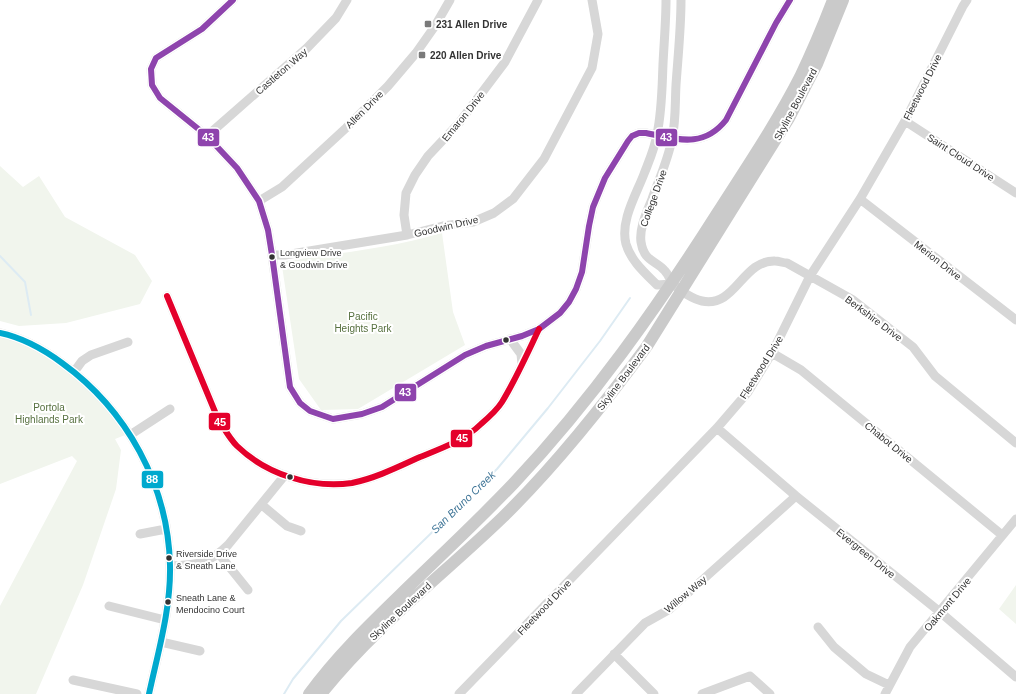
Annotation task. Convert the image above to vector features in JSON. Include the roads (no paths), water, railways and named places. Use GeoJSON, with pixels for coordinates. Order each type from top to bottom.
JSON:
{"type":"FeatureCollection","features":[{"type":"Feature","properties":{"kind":"main road","name":"Skyline Boulevard"},"geometry":{"type":"LineString","coordinates":[[321,694],[362,646],[502,517],[541,476],[629,371],[647,346],[677,287],[724,204],[784,105],[812,51],[833,0]]}},
{"type":"Feature","properties":{"kind":"main road","name":"Skyline Boulevard"},"geometry":{"type":"LineString","coordinates":[[309,694],[339,656],[359,635],[471,527],[538,457],[677,287],[789,118],[817,64],[843,0]]}},
{"type":"Feature","properties":{"kind":"street"},"geometry":{"type":"LineString","coordinates":[[233,0],[202,29],[156,58],[151,69],[152,84],[160,98],[207,136],[237,168],[259,200],[268,230],[290,387],[300,403],[305,407],[333,419],[362,414],[382,406],[465,355],[486,346],[539,329],[560,313],[569,302],[576,289],[582,272],[593,207],[613,165],[628,141],[632,136],[639,133],[690,140],[700,139],[718,129],[726,120],[776,23],[790,0]]}},
{"type":"Feature","properties":{"kind":"street","name":"Castleton Way"},"geometry":{"type":"LineString","coordinates":[[207,136],[307,48],[336,18],[347,0]]}},
{"type":"Feature","properties":{"kind":"street","name":"Allen Drive"},"geometry":{"type":"LineString","coordinates":[[259,200],[282,187],[346,128],[388,86],[416,53],[435,26],[450,0]]}},
{"type":"Feature","properties":{"kind":"street","name":"Emaron Drive"},"geometry":{"type":"LineString","coordinates":[[407,235],[404,215],[406,193],[415,175],[428,156],[459,123],[504,62],[538,0]]}},
{"type":"Feature","properties":{"kind":"street","name":"Goodwin Drive"},"geometry":{"type":"LineString","coordinates":[[272,255],[285,255],[407,235],[443,226],[473,222],[494,213],[513,199],[544,159],[592,68],[598,34],[592,0]]}},
{"type":"Feature","properties":{"kind":"street","name":"College Drive"},"geometry":{"type":"LineString","coordinates":[[666,0],[662,92],[667,158],[646,214],[641,234],[643,251],[649,259],[665,271],[677,287]]}},
{"type":"Feature","properties":{"kind":"street","name":"College Drive"},"geometry":{"type":"LineString","coordinates":[[677,287],[658,285],[638,266],[630,255],[626,244],[626,223],[630,208],[649,161],[665,136],[681,0]]}},
{"type":"Feature","properties":{"kind":"street","name":"Fleetwood Drive"},"geometry":{"type":"LineString","coordinates":[[459,694],[717,428],[748,392],[772,353],[810,276],[860,199],[905,121],[967,0]]}},
{"type":"Feature","properties":{"kind":"street","name":"Saint Cloud Drive"},"geometry":{"type":"LineString","coordinates":[[905,121],[1016,193]]}},
{"type":"Feature","properties":{"kind":"street","name":"Merion Drive"},"geometry":{"type":"LineString","coordinates":[[860,199],[1016,320]]}},
{"type":"Feature","properties":{"kind":"street","name":"Berkshire Drive"},"geometry":{"type":"LineString","coordinates":[[677,287],[700,301],[710,302],[728,296],[751,270],[758,265],[775,261],[787,263],[853,300],[913,347],[935,376],[1016,442]]}},
{"type":"Feature","properties":{"kind":"street"},"geometry":{"type":"LineString","coordinates":[[168,296],[218,419],[236,445],[264,466],[285,475],[318,483],[351,483],[382,474],[447,445],[480,426],[501,403],[539,329]]}},
{"type":"Feature","properties":{"kind":"street"},"geometry":{"type":"LineString","coordinates":[[0,333],[26,341],[42,349],[74,372],[105,402],[130,435],[139,450],[156,488],[166,529],[170,566],[170,584],[161,642],[149,694]]}},
{"type":"Feature","properties":{"kind":"street"},"geometry":{"type":"LineString","coordinates":[[510,339],[521,354],[522,364]]}},
{"type":"Feature","properties":{"kind":"street"},"geometry":{"type":"LineString","coordinates":[[74,372],[82,361],[91,355],[128,342]]}},
{"type":"Feature","properties":{"kind":"street","name":"Chabot Drive"},"geometry":{"type":"LineString","coordinates":[[772,353],[800,370],[1002,535]]}},
{"type":"Feature","properties":{"kind":"street"},"geometry":{"type":"LineString","coordinates":[[130,435],[170,410]]}},
{"type":"Feature","properties":{"kind":"street","name":"Evergreen Drive"},"geometry":{"type":"LineString","coordinates":[[717,428],[796,496],[940,612],[1016,677]]}},
{"type":"Feature","properties":{"kind":"street"},"geometry":{"type":"LineString","coordinates":[[170,566],[198,564],[219,554],[262,505],[285,475]]}},
{"type":"Feature","properties":{"kind":"street","name":"Willow Way"},"geometry":{"type":"LineString","coordinates":[[576,694],[644,623],[670,609],[796,496]]}},
{"type":"Feature","properties":{"kind":"street"},"geometry":{"type":"LineString","coordinates":[[262,505],[287,526],[301,531]]}},
{"type":"Feature","properties":{"kind":"street","name":"Oakmont Drive"},"geometry":{"type":"LineString","coordinates":[[887,690],[910,647],[1016,519]]}},
{"type":"Feature","properties":{"kind":"street"},"geometry":{"type":"LineString","coordinates":[[140,534],[166,529]]}},
{"type":"Feature","properties":{"kind":"street"},"geometry":{"type":"LineString","coordinates":[[219,554],[248,590]]}},
{"type":"Feature","properties":{"kind":"street"},"geometry":{"type":"LineString","coordinates":[[108,606],[165,620]]}},
{"type":"Feature","properties":{"kind":"street"},"geometry":{"type":"LineString","coordinates":[[818,627],[834,647],[887,690]]}},
{"type":"Feature","properties":{"kind":"street"},"geometry":{"type":"LineString","coordinates":[[161,642],[200,651]]}},
{"type":"Feature","properties":{"kind":"street"},"geometry":{"type":"LineString","coordinates":[[614,654],[654,694]]}},
{"type":"Feature","properties":{"kind":"street"},"geometry":{"type":"LineString","coordinates":[[702,694],[750,676],[770,694]]}},
{"type":"Feature","properties":{"kind":"street"},"geometry":{"type":"LineString","coordinates":[[73,680],[137,694]]}},
{"type":"Feature","properties":{"kind":"waterway","name":"San Bruno Creek"},"geometry":{"type":"LineString","coordinates":[[0,256],[25,282],[31,315]]}},
{"type":"Feature","properties":{"kind":"waterway","name":"San Bruno Creek"},"geometry":{"type":"LineString","coordinates":[[284,694],[293,679],[341,621],[497,469],[548,408],[600,341],[630,298]]}},
{"type":"Feature","properties":{"kind":"place","name":"231 Allen Drive"},"geometry":{"type":"Point","coordinates":[428,24]}},
{"type":"Feature","properties":{"kind":"place","name":"220 Allen Drive"},"geometry":{"type":"Point","coordinates":[422,55]}},
{"type":"Feature","properties":{"kind":"place","name":"Longview Drive & Goodwin Drive"},"geometry":{"type":"Point","coordinates":[272,257]}},
{"type":"Feature","properties":{"kind":"place","name":"Riverside Drive & Sneath Lane"},"geometry":{"type":"Point","coordinates":[169,558]}},
{"type":"Feature","properties":{"kind":"place","name":"Sneath Lane & Mendocino Court"},"geometry":{"type":"Point","coordinates":[168,602]}},
{"type":"Feature","properties":{"kind":"park label","name":"Pacific Heights Park"},"geometry":{"type":"Point","coordinates":[363,322]}},
{"type":"Feature","properties":{"kind":"park label","name":"Portola Highlands Park"},"geometry":{"type":"Point","coordinates":[49,412]}}]}
